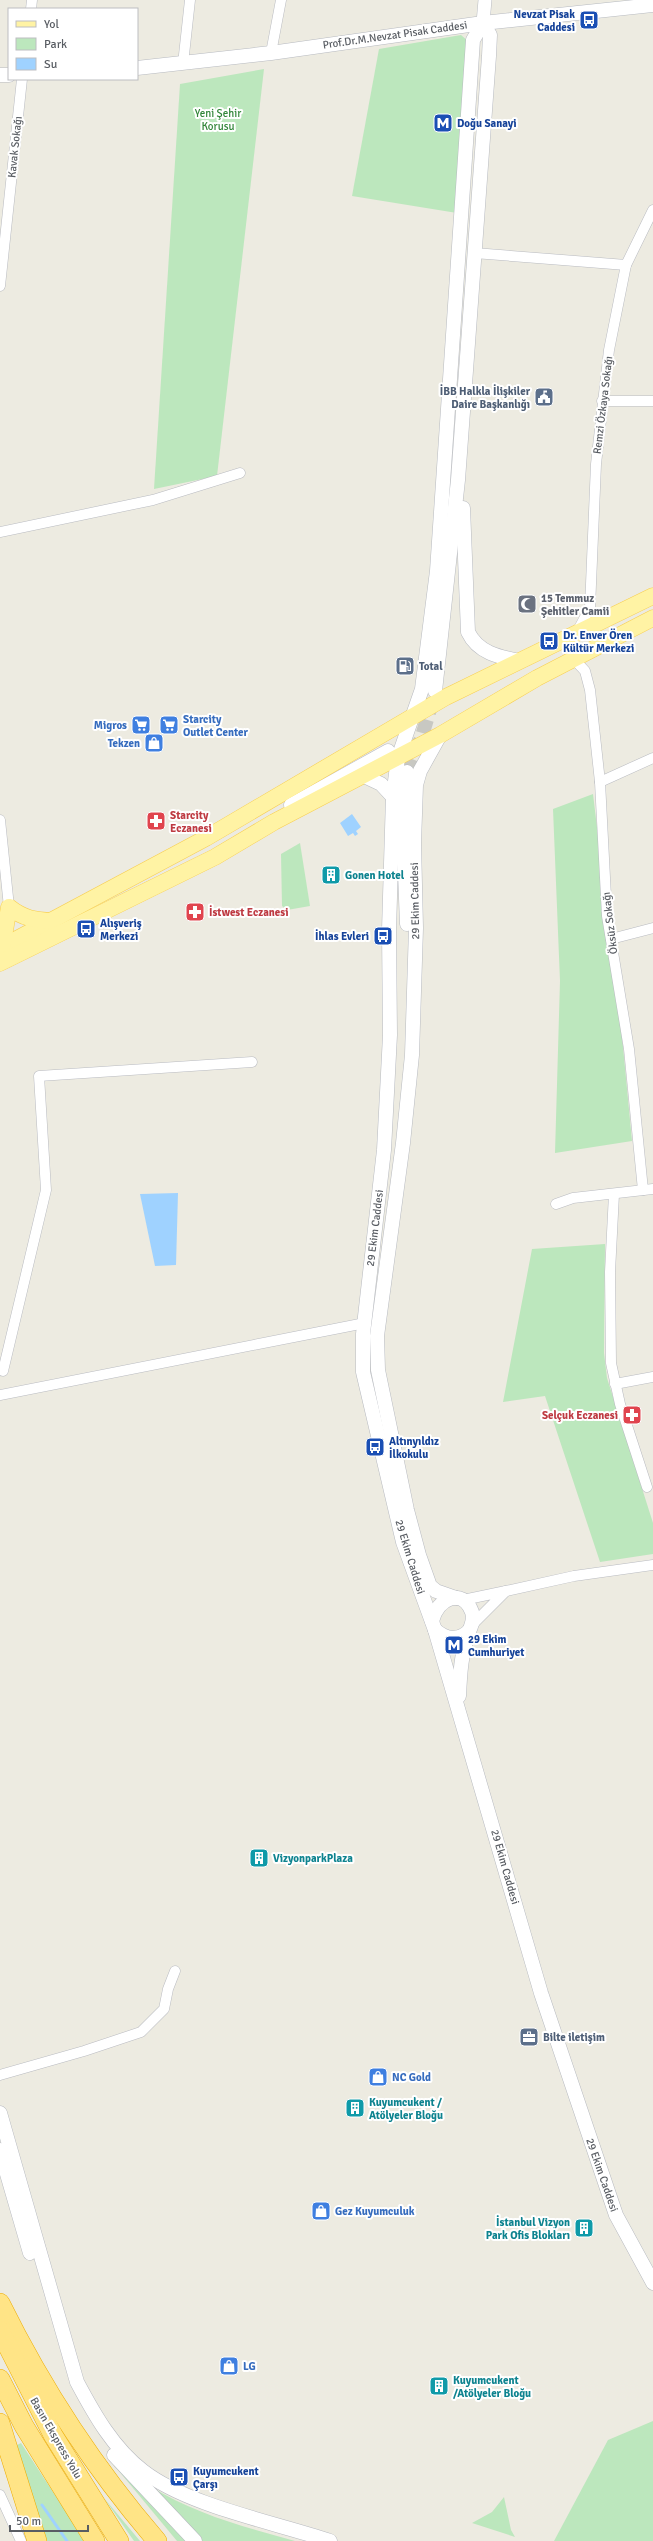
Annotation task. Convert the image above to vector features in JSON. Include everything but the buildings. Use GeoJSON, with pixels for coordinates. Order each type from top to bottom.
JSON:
{"type":"FeatureCollection","features":[{"type":"Feature","properties":{"kind":"highway"},"geometry":{"type":"LineString","coordinates":[[0,2303],[42,2382],[83,2448],[157,2541]]}},
{"type":"Feature","properties":{"kind":"highway","name":"Basın Ekspress Yolu"},"geometry":{"type":"LineString","coordinates":[[0,2331],[53,2435],[119,2541]]}},
{"type":"Feature","properties":{"kind":"highway","name":"Basın Ekspress Yolu"},"geometry":{"type":"LineString","coordinates":[[0,2379],[41,2455],[95,2541]]}},
{"type":"Feature","properties":{"kind":"highway"},"geometry":{"type":"LineString","coordinates":[[0,2422],[37,2541]]}},
{"type":"Feature","properties":{"kind":"main road","name":"Prof.Dr.M.Nevzat Pisak Caddesi"},"geometry":{"type":"LineString","coordinates":[[138,68],[183,64],[622,4],[653,5]]}},
{"type":"Feature","properties":{"kind":"main road"},"geometry":{"type":"LineString","coordinates":[[435,691],[458,480],[489,49],[490,35],[483,23]]}},
{"type":"Feature","properties":{"kind":"main road","name":"29 Ekim Caddesi"},"geometry":{"type":"LineString","coordinates":[[483,23],[473,40],[437,571],[422,689],[412,716],[393,754],[389,930],[389,1046],[385,1142],[365,1323],[363,1372],[375,1429],[403,1542],[434,1626],[541,1993],[616,2215],[653,2283]]}},
{"type":"Feature","properties":{"kind":"main road"},"geometry":{"type":"LineString","coordinates":[[458,480],[463,501],[468,632],[472,642],[483,650],[496,656],[520,661]]}},
{"type":"Feature","properties":{"kind":"main road"},"geometry":{"type":"LineString","coordinates":[[1,953],[53,921],[206,838],[412,716],[653,596]]}},
{"type":"Feature","properties":{"kind":"main road"},"geometry":{"type":"LineString","coordinates":[[170,880],[245,830],[393,754],[440,735],[537,678],[653,618]]}},
{"type":"Feature","properties":{"kind":"main road","name":"29 Ekim Caddesi"},"geometry":{"type":"LineString","coordinates":[[440,735],[420,771],[416,785],[413,1010],[410,1083],[377,1336],[378,1370],[407,1510],[425,1576],[436,1591],[459,1599]]}},
{"type":"Feature","properties":{"kind":"main road"},"geometry":{"type":"LineString","coordinates":[[1,953],[170,880],[274,822],[364,776],[393,754]]}},
{"type":"Feature","properties":{"kind":"main road"},"geometry":{"type":"LineString","coordinates":[[407,772],[403,797],[404,859],[413,1010]]}},
{"type":"Feature","properties":{"kind":"main road"},"geometry":{"type":"LineString","coordinates":[[364,776],[382,784],[393,797]]}},
{"type":"Feature","properties":{"kind":"main road"},"geometry":{"type":"LineString","coordinates":[[1,953],[9,907],[20,916],[32,920],[53,921]]}},
{"type":"Feature","properties":{"kind":"main road"},"geometry":{"type":"LineString","coordinates":[[458,1709],[460,1674],[471,1628],[472,1611],[459,1599],[443,1601],[438,1605],[434,1626],[452,1639],[459,1638],[471,1628]]}},
{"type":"Feature","properties":{"kind":"main road"},"geometry":{"type":"LineString","coordinates":[[0,2113],[77,2382],[111,2438],[143,2471],[180,2493],[330,2541]]}},
{"type":"Feature","properties":{"kind":"main road"},"geometry":{"type":"LineString","coordinates":[[0,2150],[71,2389],[83,2413],[103,2442],[195,2541]]}},
{"type":"Feature","properties":{"kind":"street"},"geometry":{"type":"LineString","coordinates":[[183,64],[190,0]]}},
{"type":"Feature","properties":{"kind":"street"},"geometry":{"type":"LineString","coordinates":[[271,52],[281,0]]}},
{"type":"Feature","properties":{"kind":"street"},"geometry":{"type":"LineString","coordinates":[[483,23],[486,0]]}},
{"type":"Feature","properties":{"kind":"street","name":"Kavak Sokağı"},"geometry":{"type":"LineString","coordinates":[[0,286],[22,80]]}},
{"type":"Feature","properties":{"kind":"street","name":"Remzi Özkaya Sokağı"},"geometry":{"type":"LineString","coordinates":[[590,608],[596,464],[609,350],[626,265],[653,210]]}},
{"type":"Feature","properties":{"kind":"street"},"geometry":{"type":"LineString","coordinates":[[474,253],[626,265]]}},
{"type":"Feature","properties":{"kind":"street"},"geometry":{"type":"LineString","coordinates":[[602,401],[653,401]]}},
{"type":"Feature","properties":{"kind":"street"},"geometry":{"type":"LineString","coordinates":[[0,532],[153,500],[240,473]]}},
{"type":"Feature","properties":{"kind":"street"},"geometry":{"type":"LineString","coordinates":[[575,634],[590,608],[601,621]]}},
{"type":"Feature","properties":{"kind":"street","name":"Öksüz Sokağı"},"geometry":{"type":"LineString","coordinates":[[574,659],[585,671],[590,690],[600,782],[607,916],[629,1049],[648,1190]]}},
{"type":"Feature","properties":{"kind":"street"},"geometry":{"type":"LineString","coordinates":[[600,782],[653,758]]}},
{"type":"Feature","properties":{"kind":"street"},"geometry":{"type":"LineString","coordinates":[[0,820],[9,907]]}},
{"type":"Feature","properties":{"kind":"street"},"geometry":{"type":"LineString","coordinates":[[611,939],[653,928]]}},
{"type":"Feature","properties":{"kind":"street"},"geometry":{"type":"LineString","coordinates":[[3,1371],[46,1190],[39,1076],[252,1062]]}},
{"type":"Feature","properties":{"kind":"street"},"geometry":{"type":"LineString","coordinates":[[556,1204],[573,1198],[648,1190]]}},
{"type":"Feature","properties":{"kind":"street"},"geometry":{"type":"LineString","coordinates":[[614,1194],[610,1279],[611,1363],[615,1384],[646,1487]]}},
{"type":"Feature","properties":{"kind":"street"},"geometry":{"type":"LineString","coordinates":[[0,1395],[365,1323]]}},
{"type":"Feature","properties":{"kind":"street"},"geometry":{"type":"LineString","coordinates":[[615,1384],[653,1377]]}},
{"type":"Feature","properties":{"kind":"street"},"geometry":{"type":"LineString","coordinates":[[459,1599],[506,1591],[574,1576],[653,1566]]}},
{"type":"Feature","properties":{"kind":"street"},"geometry":{"type":"LineString","coordinates":[[471,1628],[506,1591]]}},
{"type":"Feature","properties":{"kind":"street"},"geometry":{"type":"LineString","coordinates":[[0,2074],[84,2051],[141,2032],[164,2009],[168,1989],[175,1971]]}},
{"type":"Feature","properties":{"kind":"street"},"geometry":{"type":"LineString","coordinates":[[0,2495],[21,2541]]}},
{"type":"Feature","properties":{"kind":"green space"},"geometry":{"type":"Polygon","coordinates":[[[461,35],[469,42],[457,213],[352,196],[379,49],[461,35]]]}},
{"type":"Feature","properties":{"kind":"green space","name":"Yeni Şehir Korusu"},"geometry":{"type":"Polygon","coordinates":[[[264,69],[217,476],[154,489],[180,84],[264,69]]]}},
{"type":"Feature","properties":{"kind":"green space"},"geometry":{"type":"Polygon","coordinates":[[[593,794],[622,1036],[632,1141],[555,1153],[560,981],[553,809],[593,794]]]}},
{"type":"Feature","properties":{"kind":"green space"},"geometry":{"type":"Polygon","coordinates":[[[300,843],[310,906],[287,910],[282,906],[281,854],[300,843]]]}},
{"type":"Feature","properties":{"kind":"green space"},"geometry":{"type":"Polygon","coordinates":[[[605,1244],[604,1353],[607,1378],[653,1523],[653,1554],[600,1562],[545,1396],[503,1402],[532,1249],[605,1244]]]}},
{"type":"Feature","properties":{"kind":"green space"},"geometry":{"type":"Polygon","coordinates":[[[653,2421],[653,2541],[554,2541],[608,2440],[653,2421]]]}},
{"type":"Feature","properties":{"kind":"green space"},"geometry":{"type":"Polygon","coordinates":[[[21,2443],[85,2541],[46,2541],[17,2445],[21,2443]]]}},
{"type":"Feature","properties":{"kind":"green space"},"geometry":{"type":"Polygon","coordinates":[[[113,2464],[189,2541],[177,2541],[113,2464]]]}},
{"type":"Feature","properties":{"kind":"green space"},"geometry":{"type":"Polygon","coordinates":[[[150,2486],[167,2496],[220,2519],[295,2541],[202,2541],[150,2486]]]}},
{"type":"Feature","properties":{"kind":"green space"},"geometry":{"type":"Polygon","coordinates":[[[504,2497],[511,2530],[515,2537],[472,2523],[492,2512],[504,2497]]]}},
{"type":"Feature","properties":{"kind":"green space"},"geometry":{"type":"Polygon","coordinates":[[[104,2498],[140,2541],[134,2541],[104,2498]]]}},
{"type":"Feature","properties":{"kind":"water"},"geometry":{"type":"Polygon","coordinates":[[[352,814],[361,827],[356,831],[358,834],[355,836],[353,833],[348,836],[340,823],[352,814]]]}},
{"type":"Feature","properties":{"kind":"water"},"geometry":{"type":"Polygon","coordinates":[[[178,1193],[176,1265],[155,1266],[140,1194],[178,1193]]]}},
{"type":"Feature","properties":{"kind":"waterway"},"geometry":{"type":"LineString","coordinates":[[42,2505],[67,2541]]}},
{"type":"Feature","properties":{"kind":"tunnel"},"geometry":{"type":"LineString","coordinates":[[407,772],[422,736],[433,699]]}},
{"type":"Feature","properties":{"kind":"place","name":"Nevzat Pisak Caddesi"},"geometry":{"type":"Point","coordinates":[589,20]}},
{"type":"Feature","properties":{"kind":"place","name":"Doğu Sanayi"},"geometry":{"type":"Point","coordinates":[443,123]}},
{"type":"Feature","properties":{"kind":"place","name":"İBB Halkla İlişkiler Daire Başkanlığı"},"geometry":{"type":"Point","coordinates":[544,397]}},
{"type":"Feature","properties":{"kind":"place","name":"15 Temmuz Şehitler Camii"},"geometry":{"type":"Point","coordinates":[527,604]}},
{"type":"Feature","properties":{"kind":"place","name":"Dr. Enver Ören Kültür Merkezi"},"geometry":{"type":"Point","coordinates":[549,641]}},
{"type":"Feature","properties":{"kind":"place","name":"Total"},"geometry":{"type":"Point","coordinates":[405,666]}},
{"type":"Feature","properties":{"kind":"place","name":"Migros"},"geometry":{"type":"Point","coordinates":[141,725]}},
{"type":"Feature","properties":{"kind":"place","name":"Starcity Outlet Center"},"geometry":{"type":"Point","coordinates":[169,725]}},
{"type":"Feature","properties":{"kind":"place","name":"Tekzen"},"geometry":{"type":"Point","coordinates":[154,743]}},
{"type":"Feature","properties":{"kind":"place","name":"Starcity Eczanesi"},"geometry":{"type":"Point","coordinates":[156,821]}},
{"type":"Feature","properties":{"kind":"place","name":"Gonen Hotel"},"geometry":{"type":"Point","coordinates":[331,875]}},
{"type":"Feature","properties":{"kind":"place","name":"İstwest Eczanesi"},"geometry":{"type":"Point","coordinates":[195,912]}},
{"type":"Feature","properties":{"kind":"place","name":"Alışveriş Merkezi"},"geometry":{"type":"Point","coordinates":[86,929]}},
{"type":"Feature","properties":{"kind":"place","name":"İhlas Evleri"},"geometry":{"type":"Point","coordinates":[383,936]}},
{"type":"Feature","properties":{"kind":"place","name":"Selçuk Eczanesi"},"geometry":{"type":"Point","coordinates":[632,1415]}},
{"type":"Feature","properties":{"kind":"place","name":"Altınyıldız İlkokulu"},"geometry":{"type":"Point","coordinates":[375,1447]}},
{"type":"Feature","properties":{"kind":"place","name":"29 Ekim Cumhuriyet"},"geometry":{"type":"Point","coordinates":[454,1645]}},
{"type":"Feature","properties":{"kind":"place","name":"VizyonparkPlaza"},"geometry":{"type":"Point","coordinates":[259,1858]}},
{"type":"Feature","properties":{"kind":"place","name":"Bilte iletişim"},"geometry":{"type":"Point","coordinates":[529,2037]}},
{"type":"Feature","properties":{"kind":"place","name":"NC Gold"},"geometry":{"type":"Point","coordinates":[378,2077]}},
{"type":"Feature","properties":{"kind":"place","name":"Kuyumcukent / Atölyeler Bloğu"},"geometry":{"type":"Point","coordinates":[355,2108]}},
{"type":"Feature","properties":{"kind":"place","name":"Gez Kuyumculuk"},"geometry":{"type":"Point","coordinates":[321,2211]}},
{"type":"Feature","properties":{"kind":"place","name":"İstanbul Vizyon Park Ofis Blokları"},"geometry":{"type":"Point","coordinates":[584,2228]}},
{"type":"Feature","properties":{"kind":"place","name":"LG"},"geometry":{"type":"Point","coordinates":[229,2366]}},
{"type":"Feature","properties":{"kind":"place","name":"Kuyumcukent /Atölyeler Bloğu"},"geometry":{"type":"Point","coordinates":[439,2386]}},
{"type":"Feature","properties":{"kind":"place","name":"Kuyumcukent Çarşı"},"geometry":{"type":"Point","coordinates":[179,2477]}}]}
